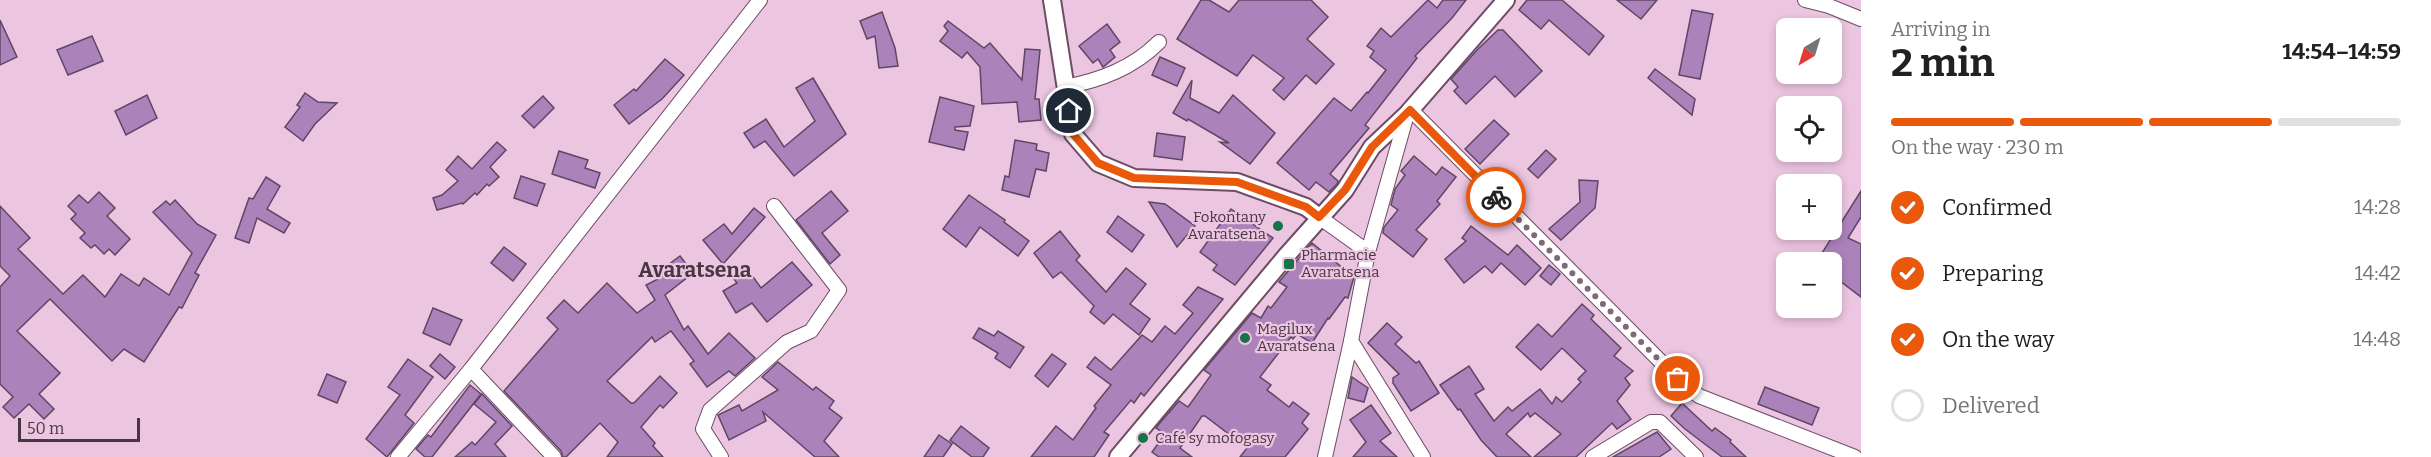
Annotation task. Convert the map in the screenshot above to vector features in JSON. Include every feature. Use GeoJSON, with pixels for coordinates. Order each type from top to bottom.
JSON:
{"type":"FeatureCollection","features":[{"type":"Feature","properties":{"kind":"street"},"geometry":{"type":"LineString","coordinates":[[398,457],[471,369],[760,0]]}},
{"type":"Feature","properties":{"kind":"street"},"geometry":{"type":"LineString","coordinates":[[1052,0],[1073,134],[1098,163],[1134,178],[1237,182],[1306,207],[1368,252]]}},
{"type":"Feature","properties":{"kind":"street"},"geometry":{"type":"LineString","coordinates":[[1118,457],[1319,217],[1345,190],[1372,147],[1408,112],[1506,0]]}},
{"type":"Feature","properties":{"kind":"street"},"geometry":{"type":"LineString","coordinates":[[1805,0],[1829,6],[1861,19]]}},
{"type":"Feature","properties":{"kind":"street"},"geometry":{"type":"LineString","coordinates":[[1065,87],[1096,81],[1120,70],[1148,53],[1159,42]]}},
{"type":"Feature","properties":{"kind":"street"},"geometry":{"type":"LineString","coordinates":[[1325,457],[1368,252],[1408,112]]}},
{"type":"Feature","properties":{"kind":"street"},"geometry":{"type":"LineString","coordinates":[[1408,112],[1678,379],[1699,396],[1855,457]]}},
{"type":"Feature","properties":{"kind":"street"},"geometry":{"type":"LineString","coordinates":[[721,457],[703,429],[710,410],[787,342],[811,331],[839,290],[774,206]]}},
{"type":"Feature","properties":{"kind":"street"},"geometry":{"type":"LineString","coordinates":[[1351,341],[1423,457]]}},
{"type":"Feature","properties":{"kind":"street"},"geometry":{"type":"LineString","coordinates":[[471,369],[555,457]]}},
{"type":"Feature","properties":{"kind":"street"},"geometry":{"type":"LineString","coordinates":[[1593,457],[1651,422],[1660,422],[1696,457]]}},
{"type":"Feature","properties":{"kind":"building"},"geometry":{"type":"Polygon","coordinates":[[[1201,0],[1209,0],[1229,12],[1239,0],[1311,0],[1328,17],[1307,39],[1334,64],[1316,84],[1306,75],[1284,100],[1273,90],[1284,78],[1253,55],[1237,76],[1177,39],[1201,0]]]}},
{"type":"Feature","properties":{"kind":"building"},"geometry":{"type":"Polygon","coordinates":[[[1428,0],[1437,8],[1443,0],[1466,0],[1415,56],[1417,58],[1365,125],[1369,128],[1330,174],[1338,181],[1337,184],[1329,192],[1316,182],[1309,190],[1277,163],[1334,98],[1351,111],[1368,93],[1386,70],[1370,57],[1374,51],[1367,46],[1381,28],[1391,37],[1428,0]]]}},
{"type":"Feature","properties":{"kind":"building"},"geometry":{"type":"Polygon","coordinates":[[[1527,0],[1562,0],[1604,36],[1589,55],[1549,20],[1541,29],[1519,10],[1527,0]]]}},
{"type":"Feature","properties":{"kind":"building"},"geometry":{"type":"Polygon","coordinates":[[[1617,0],[1657,0],[1641,19],[1617,0]]]}},
{"type":"Feature","properties":{"kind":"building"},"geometry":{"type":"Polygon","coordinates":[[[1692,10],[1713,14],[1700,79],[1679,75],[1692,10]]]}},
{"type":"Feature","properties":{"kind":"building"},"geometry":{"type":"Polygon","coordinates":[[[882,12],[895,48],[898,66],[879,68],[875,36],[867,39],[860,21],[882,12]]]}},
{"type":"Feature","properties":{"kind":"building"},"geometry":{"type":"Polygon","coordinates":[[[0,20],[17,57],[0,65],[0,20]]]}},
{"type":"Feature","properties":{"kind":"building"},"geometry":{"type":"Polygon","coordinates":[[[948,21],[984,48],[990,43],[1022,80],[1025,49],[1040,50],[1035,99],[1039,99],[1041,120],[1019,122],[1017,102],[982,104],[980,67],[967,52],[962,58],[940,41],[948,31],[944,26],[948,21]]]}},
{"type":"Feature","properties":{"kind":"building"},"geometry":{"type":"Polygon","coordinates":[[[1107,24],[1120,42],[1110,50],[1115,57],[1103,67],[1098,59],[1093,63],[1079,46],[1107,24]]]}},
{"type":"Feature","properties":{"kind":"building"},"geometry":{"type":"Polygon","coordinates":[[[1498,30],[1503,30],[1542,71],[1515,97],[1495,76],[1466,104],[1454,91],[1458,87],[1451,79],[1498,30]]]}},
{"type":"Feature","properties":{"kind":"building"},"geometry":{"type":"Polygon","coordinates":[[[92,36],[103,61],[68,75],[57,50],[92,36]]]}},
{"type":"Feature","properties":{"kind":"building"},"geometry":{"type":"Polygon","coordinates":[[[1160,57],[1185,68],[1177,86],[1152,75],[1160,57]]]}},
{"type":"Feature","properties":{"kind":"building"},"geometry":{"type":"Polygon","coordinates":[[[665,59],[684,75],[662,99],[629,124],[614,105],[634,89],[636,91],[665,59]]]}},
{"type":"Feature","properties":{"kind":"building"},"geometry":{"type":"Polygon","coordinates":[[[1655,69],[1695,99],[1692,115],[1648,78],[1655,69]]]}},
{"type":"Feature","properties":{"kind":"building"},"geometry":{"type":"Polygon","coordinates":[[[813,78],[846,134],[794,176],[765,141],[754,148],[744,133],[766,119],[784,147],[815,121],[796,88],[813,78]]]}},
{"type":"Feature","properties":{"kind":"building"},"geometry":{"type":"Polygon","coordinates":[[[1192,80],[1190,98],[1219,113],[1233,95],[1275,133],[1250,164],[1220,142],[1229,143],[1173,113],[1192,80]]]}},
{"type":"Feature","properties":{"kind":"building"},"geometry":{"type":"Polygon","coordinates":[[[305,93],[318,102],[337,103],[315,124],[303,141],[285,127],[300,107],[297,105],[305,93]]]}},
{"type":"Feature","properties":{"kind":"building"},"geometry":{"type":"Polygon","coordinates":[[[147,95],[157,118],[126,135],[115,111],[147,95]]]}},
{"type":"Feature","properties":{"kind":"building"},"geometry":{"type":"Polygon","coordinates":[[[543,96],[554,108],[534,128],[522,116],[543,96]]]}},
{"type":"Feature","properties":{"kind":"building"},"geometry":{"type":"Polygon","coordinates":[[[940,97],[974,106],[970,126],[955,127],[955,130],[968,132],[964,150],[929,142],[940,97]]]}},
{"type":"Feature","properties":{"kind":"building"},"geometry":{"type":"Polygon","coordinates":[[[1494,120],[1509,134],[1480,164],[1465,149],[1494,120]]]}},
{"type":"Feature","properties":{"kind":"building"},"geometry":{"type":"Polygon","coordinates":[[[1157,133],[1185,137],[1182,160],[1154,156],[1157,133]]]}},
{"type":"Feature","properties":{"kind":"building"},"geometry":{"type":"Polygon","coordinates":[[[1015,140],[1037,144],[1036,150],[1049,153],[1046,171],[1036,169],[1029,197],[1002,190],[1005,176],[1009,177],[1015,140]]]}},
{"type":"Feature","properties":{"kind":"building"},"geometry":{"type":"Polygon","coordinates":[[[497,142],[506,150],[490,167],[499,177],[463,204],[437,210],[433,198],[442,195],[458,181],[446,170],[458,156],[472,169],[497,142]]]}},
{"type":"Feature","properties":{"kind":"building"},"geometry":{"type":"Polygon","coordinates":[[[1546,150],[1556,159],[1538,178],[1528,169],[1546,150]]]}},
{"type":"Feature","properties":{"kind":"building"},"geometry":{"type":"Polygon","coordinates":[[[559,151],[588,160],[585,168],[600,173],[595,188],[552,174],[559,151]]]}},
{"type":"Feature","properties":{"kind":"building"},"geometry":{"type":"Polygon","coordinates":[[[1414,156],[1436,175],[1442,167],[1456,177],[1437,201],[1440,204],[1416,230],[1427,239],[1413,257],[1383,233],[1384,227],[1398,210],[1391,205],[1395,189],[1405,175],[1401,171],[1414,156]]]}},
{"type":"Feature","properties":{"kind":"building"},"geometry":{"type":"Polygon","coordinates":[[[521,176],[545,184],[537,206],[514,198],[521,176]]]}},
{"type":"Feature","properties":{"kind":"building"},"geometry":{"type":"Polygon","coordinates":[[[266,177],[280,186],[267,209],[290,223],[284,233],[257,218],[249,243],[235,238],[249,198],[253,199],[266,177]]]}},
{"type":"Feature","properties":{"kind":"building"},"geometry":{"type":"Polygon","coordinates":[[[1579,180],[1598,181],[1595,208],[1561,240],[1549,229],[1580,202],[1579,180]]]}},
{"type":"Feature","properties":{"kind":"building"},"geometry":{"type":"Polygon","coordinates":[[[831,191],[848,211],[822,233],[840,255],[830,264],[796,220],[831,191]]]}},
{"type":"Feature","properties":{"kind":"building"},"geometry":{"type":"Polygon","coordinates":[[[1861,191],[1861,217],[1848,238],[1861,244],[1861,297],[1842,283],[1842,252],[1823,252],[1830,240],[1842,240],[1842,221],[1861,191]]]}},
{"type":"Feature","properties":{"kind":"building"},"geometry":{"type":"Polygon","coordinates":[[[99,192],[115,208],[107,216],[130,239],[115,255],[109,249],[104,254],[95,245],[91,248],[80,238],[85,233],[71,219],[76,214],[68,206],[79,195],[88,203],[99,192]]]}},
{"type":"Feature","properties":{"kind":"building"},"geometry":{"type":"Polygon","coordinates":[[[969,195],[1005,220],[1004,222],[1029,241],[1018,256],[980,227],[966,247],[943,229],[969,195]]]}},
{"type":"Feature","properties":{"kind":"building"},"geometry":{"type":"Polygon","coordinates":[[[175,200],[197,224],[216,235],[195,273],[199,275],[182,308],[179,307],[144,362],[124,349],[112,361],[50,299],[17,331],[60,373],[39,394],[54,409],[44,419],[29,404],[14,418],[3,407],[13,397],[0,384],[0,287],[10,276],[0,266],[0,206],[30,238],[18,249],[63,294],[83,275],[105,297],[121,274],[139,286],[144,278],[169,295],[192,253],[153,212],[166,201],[170,205],[175,200]]]}},
{"type":"Feature","properties":{"kind":"building"},"geometry":{"type":"Polygon","coordinates":[[[1149,202],[1165,204],[1195,226],[1177,247],[1149,202]]]}},
{"type":"Feature","properties":{"kind":"building"},"geometry":{"type":"Polygon","coordinates":[[[754,208],[765,217],[723,264],[703,240],[724,224],[732,234],[754,208]]]}},
{"type":"Feature","properties":{"kind":"building"},"geometry":{"type":"Polygon","coordinates":[[[1231,209],[1273,238],[1235,285],[1213,270],[1217,265],[1200,252],[1231,209]]]}},
{"type":"Feature","properties":{"kind":"building"},"geometry":{"type":"Polygon","coordinates":[[[1118,216],[1144,235],[1132,252],[1107,232],[1118,216]]]}},
{"type":"Feature","properties":{"kind":"building"},"geometry":{"type":"Polygon","coordinates":[[[1471,226],[1508,255],[1517,245],[1541,268],[1525,285],[1501,263],[1492,273],[1485,266],[1464,283],[1445,259],[1466,241],[1462,238],[1471,226]]]}},
{"type":"Feature","properties":{"kind":"building"},"geometry":{"type":"Polygon","coordinates":[[[1060,231],[1080,256],[1076,260],[1106,292],[1126,268],[1146,284],[1130,304],[1150,319],[1139,335],[1113,314],[1104,324],[1090,312],[1094,306],[1061,272],[1053,278],[1034,253],[1060,231]]]}},
{"type":"Feature","properties":{"kind":"building"},"geometry":{"type":"Polygon","coordinates":[[[1312,243],[1354,277],[1348,298],[1345,297],[1328,318],[1312,343],[1297,334],[1293,339],[1291,337],[1260,377],[1271,385],[1267,390],[1289,407],[1293,402],[1309,414],[1302,423],[1308,429],[1285,457],[1240,457],[1247,448],[1202,416],[1180,448],[1192,457],[1159,457],[1152,452],[1165,434],[1156,428],[1159,424],[1179,401],[1188,407],[1211,375],[1204,370],[1252,313],[1261,318],[1268,306],[1271,308],[1287,287],[1279,282],[1312,243]]]}},
{"type":"Feature","properties":{"kind":"building"},"geometry":{"type":"Polygon","coordinates":[[[504,247],[526,264],[513,281],[491,263],[504,247]]]}},
{"type":"Feature","properties":{"kind":"building"},"geometry":{"type":"Polygon","coordinates":[[[680,256],[693,273],[665,295],[684,330],[688,326],[708,354],[729,333],[755,358],[735,376],[729,371],[707,387],[690,364],[694,361],[671,331],[655,342],[652,337],[607,381],[631,403],[634,403],[660,376],[677,393],[663,408],[660,405],[641,427],[655,443],[653,446],[663,457],[607,457],[618,442],[600,423],[566,457],[563,457],[561,451],[504,391],[558,329],[547,318],[564,300],[578,313],[607,283],[637,313],[655,300],[646,285],[660,278],[657,273],[680,256]]]}},
{"type":"Feature","properties":{"kind":"building"},"geometry":{"type":"Polygon","coordinates":[[[792,262],[812,285],[767,322],[752,303],[736,313],[723,291],[737,283],[731,275],[744,264],[761,288],[792,262]]]}},
{"type":"Feature","properties":{"kind":"building"},"geometry":{"type":"Polygon","coordinates":[[[1549,265],[1560,274],[1551,285],[1540,276],[1549,265]]]}},
{"type":"Feature","properties":{"kind":"building"},"geometry":{"type":"Polygon","coordinates":[[[1198,287],[1223,299],[1144,396],[1141,393],[1134,403],[1131,400],[1104,432],[1109,435],[1094,457],[1031,457],[1056,426],[1073,440],[1096,408],[1094,406],[1111,385],[1087,367],[1095,357],[1111,370],[1142,335],[1152,342],[1165,326],[1175,334],[1193,313],[1183,305],[1198,287]]]}},
{"type":"Feature","properties":{"kind":"building"},"geometry":{"type":"Polygon","coordinates":[[[1582,304],[1594,315],[1591,319],[1621,348],[1614,356],[1633,371],[1625,378],[1630,385],[1617,401],[1631,419],[1617,429],[1612,423],[1576,457],[1534,457],[1561,434],[1535,413],[1530,417],[1528,413],[1506,434],[1531,457],[1497,457],[1481,440],[1440,385],[1469,366],[1484,389],[1475,394],[1494,421],[1508,407],[1512,411],[1540,389],[1552,404],[1556,397],[1562,402],[1581,382],[1578,379],[1586,371],[1562,348],[1541,370],[1516,347],[1538,324],[1552,337],[1582,304]]]}},
{"type":"Feature","properties":{"kind":"building"},"geometry":{"type":"Polygon","coordinates":[[[433,308],[462,320],[450,345],[423,333],[433,308]]]}},
{"type":"Feature","properties":{"kind":"building"},"geometry":{"type":"Polygon","coordinates":[[[1387,323],[1402,337],[1395,344],[1416,363],[1419,361],[1439,393],[1411,411],[1393,383],[1393,378],[1399,374],[1368,343],[1387,323]]]}},
{"type":"Feature","properties":{"kind":"building"},"geometry":{"type":"Polygon","coordinates":[[[979,328],[994,336],[998,331],[1024,347],[1010,368],[995,358],[998,353],[973,338],[979,328]]]}},
{"type":"Feature","properties":{"kind":"building"},"geometry":{"type":"Polygon","coordinates":[[[440,354],[455,367],[445,379],[430,366],[440,354]]]}},
{"type":"Feature","properties":{"kind":"building"},"geometry":{"type":"Polygon","coordinates":[[[1052,354],[1066,364],[1048,387],[1035,376],[1052,354]]]}},
{"type":"Feature","properties":{"kind":"building"},"geometry":{"type":"Polygon","coordinates":[[[408,359],[433,377],[405,415],[414,423],[387,457],[366,439],[400,395],[388,387],[408,359]]]}},
{"type":"Feature","properties":{"kind":"building"},"geometry":{"type":"Polygon","coordinates":[[[778,362],[813,390],[816,387],[834,401],[829,408],[842,418],[824,441],[839,457],[815,457],[763,412],[766,421],[729,440],[718,415],[739,405],[742,411],[778,390],[762,377],[778,362]]]}},
{"type":"Feature","properties":{"kind":"building"},"geometry":{"type":"Polygon","coordinates":[[[327,374],[346,382],[337,403],[318,395],[327,374]]]}},
{"type":"Feature","properties":{"kind":"building"},"geometry":{"type":"Polygon","coordinates":[[[1352,377],[1368,388],[1364,402],[1348,398],[1352,377]]]}},
{"type":"Feature","properties":{"kind":"building"},"geometry":{"type":"Polygon","coordinates":[[[470,385],[481,394],[432,457],[425,457],[416,449],[428,435],[431,437],[470,385]]]}},
{"type":"Feature","properties":{"kind":"building"},"geometry":{"type":"Polygon","coordinates":[[[1765,387],[1819,408],[1812,425],[1758,404],[1765,387]]]}},
{"type":"Feature","properties":{"kind":"building"},"geometry":{"type":"Polygon","coordinates":[[[482,394],[512,426],[495,444],[506,457],[455,457],[472,442],[475,445],[496,422],[474,404],[482,394]]]}},
{"type":"Feature","properties":{"kind":"building"},"geometry":{"type":"Polygon","coordinates":[[[1682,403],[1712,431],[1715,428],[1731,440],[1730,442],[1746,457],[1722,457],[1685,429],[1671,416],[1682,403]]]}},
{"type":"Feature","properties":{"kind":"building"},"geometry":{"type":"Polygon","coordinates":[[[1371,405],[1391,433],[1380,441],[1397,457],[1353,457],[1366,442],[1350,420],[1371,405]]]}},
{"type":"Feature","properties":{"kind":"building"},"geometry":{"type":"Polygon","coordinates":[[[961,426],[989,448],[983,457],[972,457],[950,440],[961,426]]]}},
{"type":"Feature","properties":{"kind":"building"},"geometry":{"type":"Polygon","coordinates":[[[1657,432],[1671,449],[1659,457],[1613,457],[1657,432]]]}},
{"type":"Feature","properties":{"kind":"building"},"geometry":{"type":"Polygon","coordinates":[[[939,435],[952,444],[943,457],[924,457],[939,435]]]}},
{"type":"Feature","properties":{"kind":"way so far"},"geometry":{"type":"LineString","coordinates":[[1496,197],[1678,379]]}},
{"type":"Feature","properties":{"kind":"place","name":"Fokontany Avaratsena"},"geometry":{"type":"Point","coordinates":[1278,226]}},
{"type":"Feature","properties":{"kind":"place","name":"Pharmacie Avaratsena"},"geometry":{"type":"Point","coordinates":[1289,264]}},
{"type":"Feature","properties":{"kind":"place","name":"Magilux Avaratsena"},"geometry":{"type":"Point","coordinates":[1245,338]}},
{"type":"Feature","properties":{"kind":"place","name":"Café sy mofogasy"},"geometry":{"type":"Point","coordinates":[1143,438]}},
{"type":"Feature","properties":{"kind":"district","name":"Avaratsena"},"geometry":{"type":"Point","coordinates":[695,270]}},
{"type":"Feature","properties":{"kind":"route"},"geometry":{"type":"LineString","coordinates":[[1069,111],[1073,134],[1098,163],[1134,178],[1237,182],[1306,207],[1319,217],[1345,190],[1372,147],[1410,110],[1496,197]]}}]}
